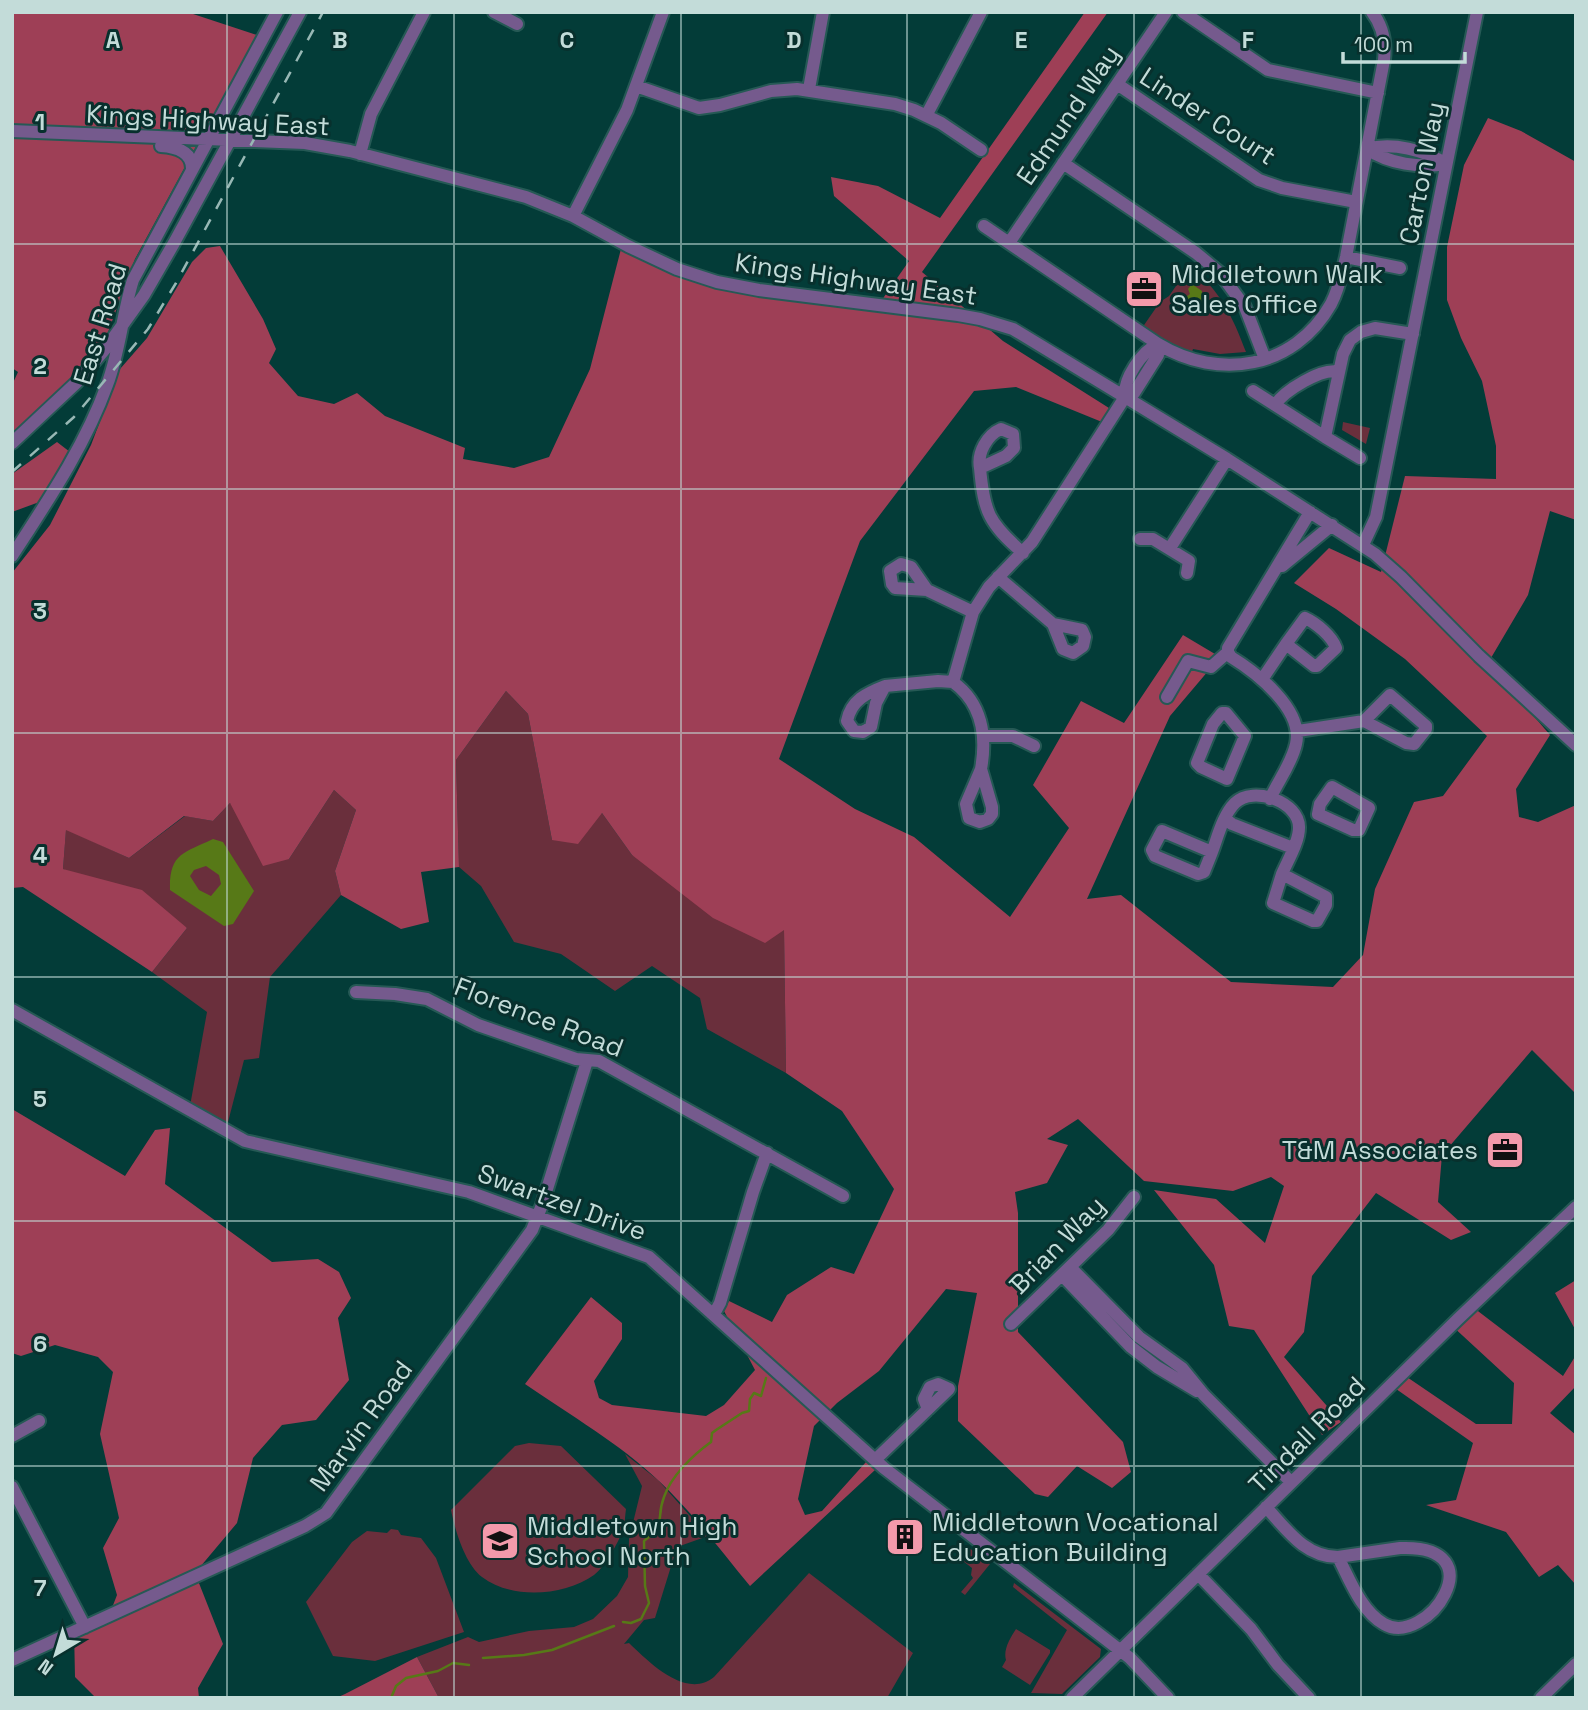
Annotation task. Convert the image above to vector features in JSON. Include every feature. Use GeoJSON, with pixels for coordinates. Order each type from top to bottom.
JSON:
{"type":"FeatureCollection","features":[{"type":"Feature","properties":{"kind":"street","name":"East Road"},"geometry":{"type":"LineString","coordinates":[[12,556],[60,480],[101,398],[116,359],[133,280],[277,12]]}},
{"type":"Feature","properties":{"kind":"street"},"geometry":{"type":"LineString","coordinates":[[12,443],[76,383],[122,326],[174,243],[300,12]]}},
{"type":"Feature","properties":{"kind":"street"},"geometry":{"type":"LineString","coordinates":[[360,154],[371,114],[424,12]]}},
{"type":"Feature","properties":{"kind":"street"},"geometry":{"type":"LineString","coordinates":[[494,12],[517,24]]}},
{"type":"Feature","properties":{"kind":"street"},"geometry":{"type":"LineString","coordinates":[[573,216],[613,139],[663,12]]}},
{"type":"Feature","properties":{"kind":"street"},"geometry":{"type":"LineString","coordinates":[[810,89],[822,12]]}},
{"type":"Feature","properties":{"kind":"street"},"geometry":{"type":"LineString","coordinates":[[926,116],[981,12]]}},
{"type":"Feature","properties":{"kind":"street","name":"Edmund Way"},"geometry":{"type":"LineString","coordinates":[[1009,243],[1166,12]]}},
{"type":"Feature","properties":{"kind":"street"},"geometry":{"type":"LineString","coordinates":[[1183,12],[1268,70],[1378,93]]}},
{"type":"Feature","properties":{"kind":"street"},"geometry":{"type":"LineString","coordinates":[[985,226],[1158,344],[1185,358],[1213,365],[1246,364],[1290,348],[1320,319],[1334,297],[1346,257],[1385,49],[1381,26],[1372,12]]}},
{"type":"Feature","properties":{"kind":"street","name":"Carton Way"},"geometry":{"type":"LineString","coordinates":[[1363,545],[1376,517],[1477,12]]}},
{"type":"Feature","properties":{"kind":"street","name":"Linder Court"},"geometry":{"type":"LineString","coordinates":[[1117,84],[1259,180],[1282,188],[1356,202]]}},
{"type":"Feature","properties":{"kind":"street"},"geometry":{"type":"LineString","coordinates":[[636,86],[699,108],[771,91],[810,89],[895,104],[941,123],[981,150]]}},
{"type":"Feature","properties":{"kind":"street","name":"Kings Highway East"},"geometry":{"type":"LineString","coordinates":[[12,131],[106,137],[305,143],[360,154],[526,197],[573,216],[677,269],[717,282],[958,315],[995,323],[1026,335],[1363,545],[1394,570],[1479,656],[1576,745]]}},
{"type":"Feature","properties":{"kind":"street"},"geometry":{"type":"LineString","coordinates":[[106,137],[173,147],[189,157],[192,170]]}},
{"type":"Feature","properties":{"kind":"street"},"geometry":{"type":"LineString","coordinates":[[1367,149],[1381,145],[1432,154],[1447,164]]}},
{"type":"Feature","properties":{"kind":"street"},"geometry":{"type":"LineString","coordinates":[[1063,163],[1196,253],[1220,273],[1245,307],[1265,359]]}},
{"type":"Feature","properties":{"kind":"street"},"geometry":{"type":"LineString","coordinates":[[1346,257],[1400,268]]}},
{"type":"Feature","properties":{"kind":"street"},"geometry":{"type":"LineString","coordinates":[[1325,437],[1346,346],[1357,334],[1374,328],[1413,334]]}},
{"type":"Feature","properties":{"kind":"street"},"geometry":{"type":"LineString","coordinates":[[953,682],[973,612],[989,587],[1023,553],[1046,521],[1125,397],[1124,387],[1148,348],[1158,344]]}},
{"type":"Feature","properties":{"kind":"street"},"geometry":{"type":"LineString","coordinates":[[1275,405],[1284,394],[1324,372],[1339,372]]}},
{"type":"Feature","properties":{"kind":"street"},"geometry":{"type":"LineString","coordinates":[[1252,391],[1360,458]]}},
{"type":"Feature","properties":{"kind":"street"},"geometry":{"type":"LineString","coordinates":[[1170,548],[1227,458]]}},
{"type":"Feature","properties":{"kind":"street"},"geometry":{"type":"LineString","coordinates":[[980,468],[983,498],[991,522],[1023,553]]}},
{"type":"Feature","properties":{"kind":"street"},"geometry":{"type":"LineString","coordinates":[[1167,696],[1188,661],[1211,667],[1228,652],[1310,512]]}},
{"type":"Feature","properties":{"kind":"street"},"geometry":{"type":"LineString","coordinates":[[1276,571],[1332,525]]}},
{"type":"Feature","properties":{"kind":"street"},"geometry":{"type":"LineString","coordinates":[[1140,539],[1153,539],[1189,561],[1187,573]]}},
{"type":"Feature","properties":{"kind":"street"},"geometry":{"type":"LineString","coordinates":[[998,578],[1053,624]]}},
{"type":"Feature","properties":{"kind":"street"},"geometry":{"type":"LineString","coordinates":[[927,590],[973,612]]}},
{"type":"Feature","properties":{"kind":"street"},"geometry":{"type":"LineString","coordinates":[[1263,678],[1286,644]]}},
{"type":"Feature","properties":{"kind":"street"},"geometry":{"type":"LineString","coordinates":[[1228,652],[1263,678],[1290,714],[1298,731],[1295,750],[1270,799]]}},
{"type":"Feature","properties":{"kind":"street"},"geometry":{"type":"LineString","coordinates":[[885,686],[953,682],[969,696],[979,718],[984,736],[981,769]]}},
{"type":"Feature","properties":{"kind":"street"},"geometry":{"type":"LineString","coordinates":[[1298,731],[1364,721],[1412,744],[1426,730],[1424,724],[1390,695],[1364,721]]}},
{"type":"Feature","properties":{"kind":"street"},"geometry":{"type":"LineString","coordinates":[[1227,779],[1245,736],[1226,713],[1222,713],[1213,724],[1197,763],[1227,779],[1244,797]]}},
{"type":"Feature","properties":{"kind":"street"},"geometry":{"type":"LineString","coordinates":[[984,736],[1013,736],[1034,747]]}},
{"type":"Feature","properties":{"kind":"street"},"geometry":{"type":"LineString","coordinates":[[1212,852],[1162,831],[1153,850],[1155,856],[1198,874],[1204,872],[1212,852],[1225,819],[1236,802],[1254,795],[1270,799],[1289,807],[1295,813],[1300,826],[1282,874],[1273,903],[1317,921],[1326,905],[1326,897],[1282,874]]}},
{"type":"Feature","properties":{"kind":"street"},"geometry":{"type":"LineString","coordinates":[[1298,820],[1318,814]]}},
{"type":"Feature","properties":{"kind":"street"},"geometry":{"type":"LineString","coordinates":[[1225,819],[1293,848]]}},
{"type":"Feature","properties":{"kind":"street","name":"Florence Road"},"geometry":{"type":"LineString","coordinates":[[356,992],[427,999],[478,1025],[587,1061],[599,1061],[844,1196]]}},
{"type":"Feature","properties":{"kind":"street","name":"Swartzel Drive"},"geometry":{"type":"LineString","coordinates":[[12,1010],[245,1141],[469,1192],[649,1257],[875,1460],[1130,1658],[1168,1698]]}},
{"type":"Feature","properties":{"kind":"street","name":"Marvin Road"},"geometry":{"type":"LineString","coordinates":[[12,1660],[305,1526],[326,1513],[526,1238],[537,1217],[587,1061]]}},
{"type":"Feature","properties":{"kind":"street"},"geometry":{"type":"LineString","coordinates":[[714,1314],[720,1304],[767,1153]]}},
{"type":"Feature","properties":{"kind":"street","name":"Brian Way"},"geometry":{"type":"LineString","coordinates":[[1011,1324],[1108,1230],[1134,1197]]}},
{"type":"Feature","properties":{"kind":"street","name":"Tindall Road"},"geometry":{"type":"LineString","coordinates":[[1072,1698],[1576,1207]]}},
{"type":"Feature","properties":{"kind":"street"},"geometry":{"type":"LineString","coordinates":[[1066,1271],[1147,1352],[1204,1395],[1291,1482]]}},
{"type":"Feature","properties":{"kind":"street"},"geometry":{"type":"LineString","coordinates":[[875,1460],[929,1409]]}},
{"type":"Feature","properties":{"kind":"street"},"geometry":{"type":"LineString","coordinates":[[12,1436],[39,1421]]}},
{"type":"Feature","properties":{"kind":"street"},"geometry":{"type":"LineString","coordinates":[[14,1496],[85,1626]]}},
{"type":"Feature","properties":{"kind":"street"},"geometry":{"type":"LineString","coordinates":[[1266,1507],[1303,1546],[1321,1556],[1338,1557],[1400,1548],[1418,1549],[1442,1559],[1450,1570],[1450,1582],[1438,1605],[1423,1618],[1407,1628],[1392,1628],[1381,1623],[1369,1611],[1338,1557]]}},
{"type":"Feature","properties":{"kind":"street"},"geometry":{"type":"LineString","coordinates":[[1198,1574],[1251,1629],[1278,1665],[1309,1698]]}},
{"type":"Feature","properties":{"kind":"street"},"geometry":{"type":"LineString","coordinates":[[1541,1698],[1576,1664]]}},
{"type":"Feature","properties":{"kind":"shaded area"},"geometry":{"type":"Polygon","coordinates":[[[12,12],[187,12],[257,35],[135,259],[107,335],[67,383],[39,412],[12,434],[12,385],[18,372],[12,368],[12,12]]]}},
{"type":"Feature","properties":{"kind":"shaded area"},"geometry":{"type":"Polygon","coordinates":[[[1085,12],[1108,12],[922,272],[1003,341],[1109,408],[1102,422],[1016,387],[974,391],[860,541],[779,759],[855,809],[914,837],[1010,917],[1069,828],[1033,785],[1081,701],[1124,723],[1183,635],[1220,657],[1170,716],[1087,899],[1121,895],[1231,982],[1333,987],[1363,955],[1375,889],[1414,802],[1443,796],[1487,736],[1405,659],[1336,609],[1294,583],[1329,548],[1381,572],[1405,476],[1496,479],[1496,446],[1482,381],[1461,338],[1447,300],[1447,247],[1464,165],[1488,118],[1521,131],[1576,162],[1576,520],[1550,511],[1528,595],[1488,663],[1550,735],[1516,789],[1519,817],[1538,822],[1576,805],[1576,1094],[1532,1050],[1442,1155],[1438,1202],[1471,1232],[1451,1240],[1376,1193],[1312,1276],[1304,1332],[1284,1357],[1341,1422],[1322,1435],[1254,1330],[1229,1326],[1214,1265],[1154,1190],[1216,1199],[1265,1243],[1284,1186],[1271,1177],[1233,1191],[1144,1181],[1078,1119],[1047,1139],[1068,1145],[1047,1183],[1015,1192],[1018,1213],[1018,1332],[1123,1442],[1131,1472],[1112,1488],[1077,1466],[1048,1497],[1035,1494],[958,1421],[958,1386],[977,1293],[946,1289],[879,1371],[837,1403],[814,1426],[798,1499],[805,1515],[822,1511],[866,1462],[875,1470],[750,1586],[695,1519],[644,1467],[525,1384],[591,1297],[622,1323],[622,1339],[594,1381],[599,1398],[612,1405],[706,1416],[724,1405],[755,1370],[724,1311],[729,1301],[772,1322],[787,1295],[831,1267],[854,1274],[894,1189],[842,1111],[786,1073],[784,930],[765,943],[713,918],[632,855],[602,813],[578,844],[552,840],[528,714],[506,691],[456,760],[459,867],[421,872],[429,922],[401,929],[341,895],[335,871],[356,810],[334,790],[289,859],[263,866],[230,803],[213,821],[184,816],[129,858],[66,830],[63,869],[142,890],[187,928],[152,972],[23,887],[12,888],[12,573],[50,525],[91,445],[120,369],[147,338],[192,262],[206,248],[220,246],[263,319],[276,349],[269,363],[298,396],[334,404],[357,393],[385,416],[465,448],[463,459],[514,468],[549,457],[590,369],[622,245],[705,276],[877,307],[909,261],[834,196],[831,177],[878,186],[940,218],[1085,12]]]}},
{"type":"Feature","properties":{"kind":"shaded area"},"geometry":{"type":"Polygon","coordinates":[[[1190,266],[1210,285],[1224,305],[1246,352],[1220,354],[1193,349],[1191,355],[1142,328],[1190,266]]]}},
{"type":"Feature","properties":{"kind":"shaded area"},"geometry":{"type":"Polygon","coordinates":[[[1192,284],[1202,291],[1206,304],[1202,310],[1182,304],[1183,299],[1190,294],[1188,289],[1192,284]]]}},
{"type":"Feature","properties":{"kind":"shaded area"},"geometry":{"type":"Polygon","coordinates":[[[1343,422],[1370,428],[1366,444],[1342,430],[1343,422]]]}},
{"type":"Feature","properties":{"kind":"shaded area"},"geometry":{"type":"Polygon","coordinates":[[[57,442],[70,452],[42,501],[12,512],[12,474],[57,442]]]}},
{"type":"Feature","properties":{"kind":"shaded area"},"geometry":{"type":"Polygon","coordinates":[[[506,691],[528,714],[552,840],[602,813],[632,855],[784,929],[786,1073],[707,1029],[700,998],[652,966],[615,991],[561,954],[514,942],[481,886],[459,867],[456,760],[506,691]]]}},
{"type":"Feature","properties":{"kind":"shaded area"},"geometry":{"type":"Polygon","coordinates":[[[334,790],[356,810],[335,871],[341,895],[270,977],[259,1058],[244,1060],[227,1126],[190,1106],[207,1012],[152,972],[187,928],[63,869],[66,829],[129,858],[185,816],[213,821],[230,803],[289,859],[334,790]]]}},
{"type":"Feature","properties":{"kind":"shaded area"},"geometry":{"type":"Polygon","coordinates":[[[213,839],[223,842],[254,891],[233,924],[224,926],[170,890],[172,868],[180,856],[213,839]],[[206,866],[194,870],[190,876],[199,890],[211,896],[221,884],[219,875],[206,866]]]}},
{"type":"Feature","properties":{"kind":"shaded area"},"geometry":{"type":"Polygon","coordinates":[[[12,1109],[125,1176],[155,1130],[170,1128],[165,1184],[272,1262],[318,1259],[339,1272],[351,1298],[338,1318],[349,1380],[316,1420],[282,1425],[253,1458],[237,1523],[195,1573],[223,1644],[198,1688],[199,1698],[96,1698],[75,1677],[74,1630],[110,1613],[117,1595],[103,1548],[119,1518],[100,1434],[113,1372],[98,1357],[55,1345],[21,1356],[12,1353],[12,1109]]]}},
{"type":"Feature","properties":{"kind":"shaded area"},"geometry":{"type":"Polygon","coordinates":[[[1576,1280],[1576,1331],[1555,1293],[1576,1280]]]}},
{"type":"Feature","properties":{"kind":"shaded area"},"geometry":{"type":"Polygon","coordinates":[[[1470,1305],[1563,1376],[1576,1355],[1576,1386],[1550,1413],[1576,1435],[1576,1585],[1558,1565],[1539,1577],[1506,1532],[1426,1505],[1456,1500],[1473,1443],[1389,1384],[1401,1373],[1476,1424],[1512,1424],[1514,1383],[1450,1324],[1470,1305]]]}},
{"type":"Feature","properties":{"kind":"shaded area"},"geometry":{"type":"Polygon","coordinates":[[[529,1443],[561,1446],[626,1509],[621,1535],[598,1571],[582,1582],[553,1591],[523,1592],[494,1584],[482,1577],[466,1555],[451,1510],[515,1446],[529,1443]]]}},
{"type":"Feature","properties":{"kind":"shaded area"},"geometry":{"type":"Polygon","coordinates":[[[625,1454],[658,1480],[708,1536],[677,1547],[655,1618],[644,1620],[624,1644],[629,1643],[668,1676],[692,1684],[703,1683],[714,1677],[809,1573],[913,1653],[887,1698],[439,1698],[417,1657],[468,1637],[479,1642],[529,1631],[574,1627],[593,1619],[617,1596],[628,1577],[629,1539],[642,1486],[625,1454]]]}},
{"type":"Feature","properties":{"kind":"shaded area"},"geometry":{"type":"Polygon","coordinates":[[[391,1529],[398,1530],[401,1535],[421,1538],[436,1558],[464,1632],[375,1661],[333,1656],[306,1602],[352,1542],[367,1531],[387,1533],[391,1529]]]}},
{"type":"Feature","properties":{"kind":"shaded area"},"geometry":{"type":"Polygon","coordinates":[[[968,1547],[990,1564],[965,1595],[961,1592],[973,1578],[972,1568],[959,1558],[968,1547]]]}},
{"type":"Feature","properties":{"kind":"shaded area"},"geometry":{"type":"Polygon","coordinates":[[[1014,1583],[1101,1649],[1100,1657],[1062,1694],[1031,1693],[1067,1630],[1013,1587],[1014,1583]]]}},
{"type":"Feature","properties":{"kind":"shaded area"},"geometry":{"type":"Polygon","coordinates":[[[1016,1629],[1050,1650],[1030,1685],[1002,1667],[1006,1660],[1005,1652],[1016,1629]]]}},
{"type":"Feature","properties":{"kind":"shaded area"},"geometry":{"type":"Polygon","coordinates":[[[417,1657],[439,1698],[336,1698],[345,1694],[417,1657]]]}},
{"type":"Feature","properties":{"kind":"waterway"},"geometry":{"type":"LineString","coordinates":[[623,1622],[631,1623],[641,1619],[649,1603],[645,1586],[644,1541],[659,1525],[667,1489],[690,1460],[711,1442],[712,1433],[749,1411],[750,1399],[754,1393],[761,1396],[766,1378]]}},
{"type":"Feature","properties":{"kind":"waterway"},"geometry":{"type":"LineString","coordinates":[[483,1658],[552,1650],[614,1626]]}},
{"type":"Feature","properties":{"kind":"waterway"},"geometry":{"type":"LineString","coordinates":[[391,1698],[396,1686],[406,1678],[438,1671],[453,1663],[469,1665]]}},
{"type":"Feature","properties":{"kind":"railway"},"geometry":{"type":"LineString","coordinates":[[12,472],[74,417],[148,329],[176,283],[323,12]]}},
{"type":"Feature","properties":{"kind":"place","name":"Middletown Walk Sales Office"},"geometry":{"type":"Point","coordinates":[1144,289]}},
{"type":"Feature","properties":{"kind":"place","name":"T&M Associates"},"geometry":{"type":"Point","coordinates":[1505,1150]}},
{"type":"Feature","properties":{"kind":"place","name":"Middletown Vocational Education Building"},"geometry":{"type":"Point","coordinates":[905,1537]}},
{"type":"Feature","properties":{"kind":"place","name":"Middletown High School North"},"geometry":{"type":"Point","coordinates":[500,1541]}}]}
